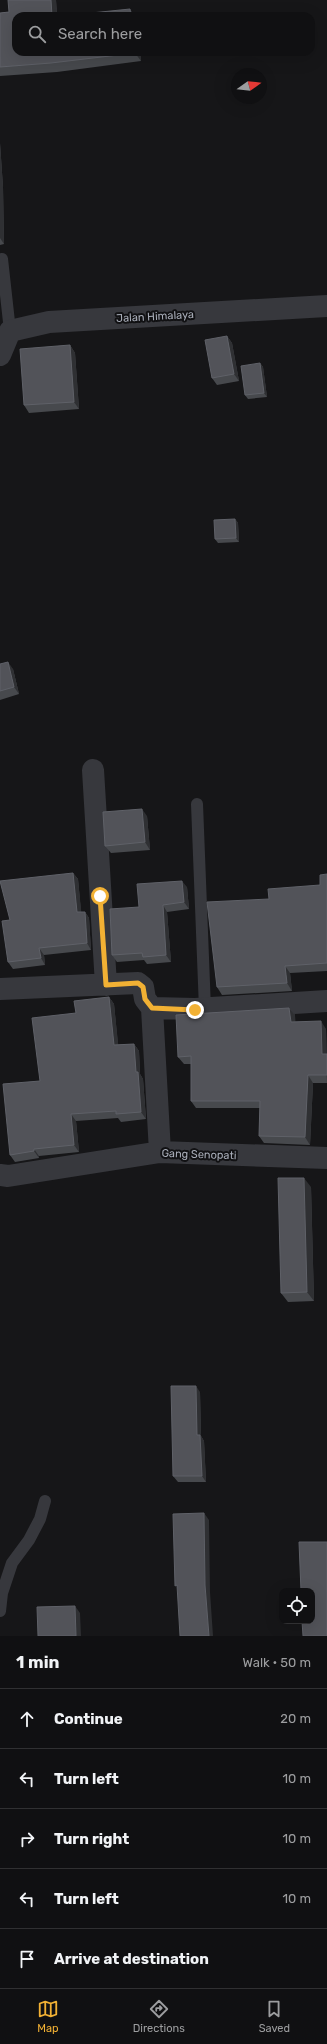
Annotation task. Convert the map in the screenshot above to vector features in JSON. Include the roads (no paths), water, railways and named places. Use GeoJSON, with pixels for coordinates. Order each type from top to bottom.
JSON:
{"type":"FeatureCollection","features":[{"type":"Feature","properties":{"kind":"street","name":"Jalan Himalaya"},"geometry":{"type":"LineString","coordinates":[[10,331],[48,322],[327,306]]}},
{"type":"Feature","properties":{"kind":"street"},"geometry":{"type":"LineString","coordinates":[[0,355],[10,331]]}},
{"type":"Feature","properties":{"kind":"street"},"geometry":{"type":"LineString","coordinates":[[93,770],[106,985]]}},
{"type":"Feature","properties":{"kind":"street"},"geometry":{"type":"LineString","coordinates":[[0,986],[106,985],[138,983],[143,987],[145,999],[152,1008],[160,1152]]}},
{"type":"Feature","properties":{"kind":"street"},"geometry":{"type":"LineString","coordinates":[[152,1008],[205,1009],[327,1001]]}},
{"type":"Feature","properties":{"kind":"street","name":"Gang Senopati"},"geometry":{"type":"LineString","coordinates":[[0,1175],[8,1176],[160,1152],[327,1158]]}},
{"type":"Feature","properties":{"kind":"lane"},"geometry":{"type":"LineString","coordinates":[[2,258],[10,331]]}},
{"type":"Feature","properties":{"kind":"lane"},"geometry":{"type":"LineString","coordinates":[[197,804],[205,1009]]}},
{"type":"Feature","properties":{"kind":"lane"},"geometry":{"type":"LineString","coordinates":[[0,1612],[2,1592],[12,1563],[40,1519],[44,1501]]}}]}
